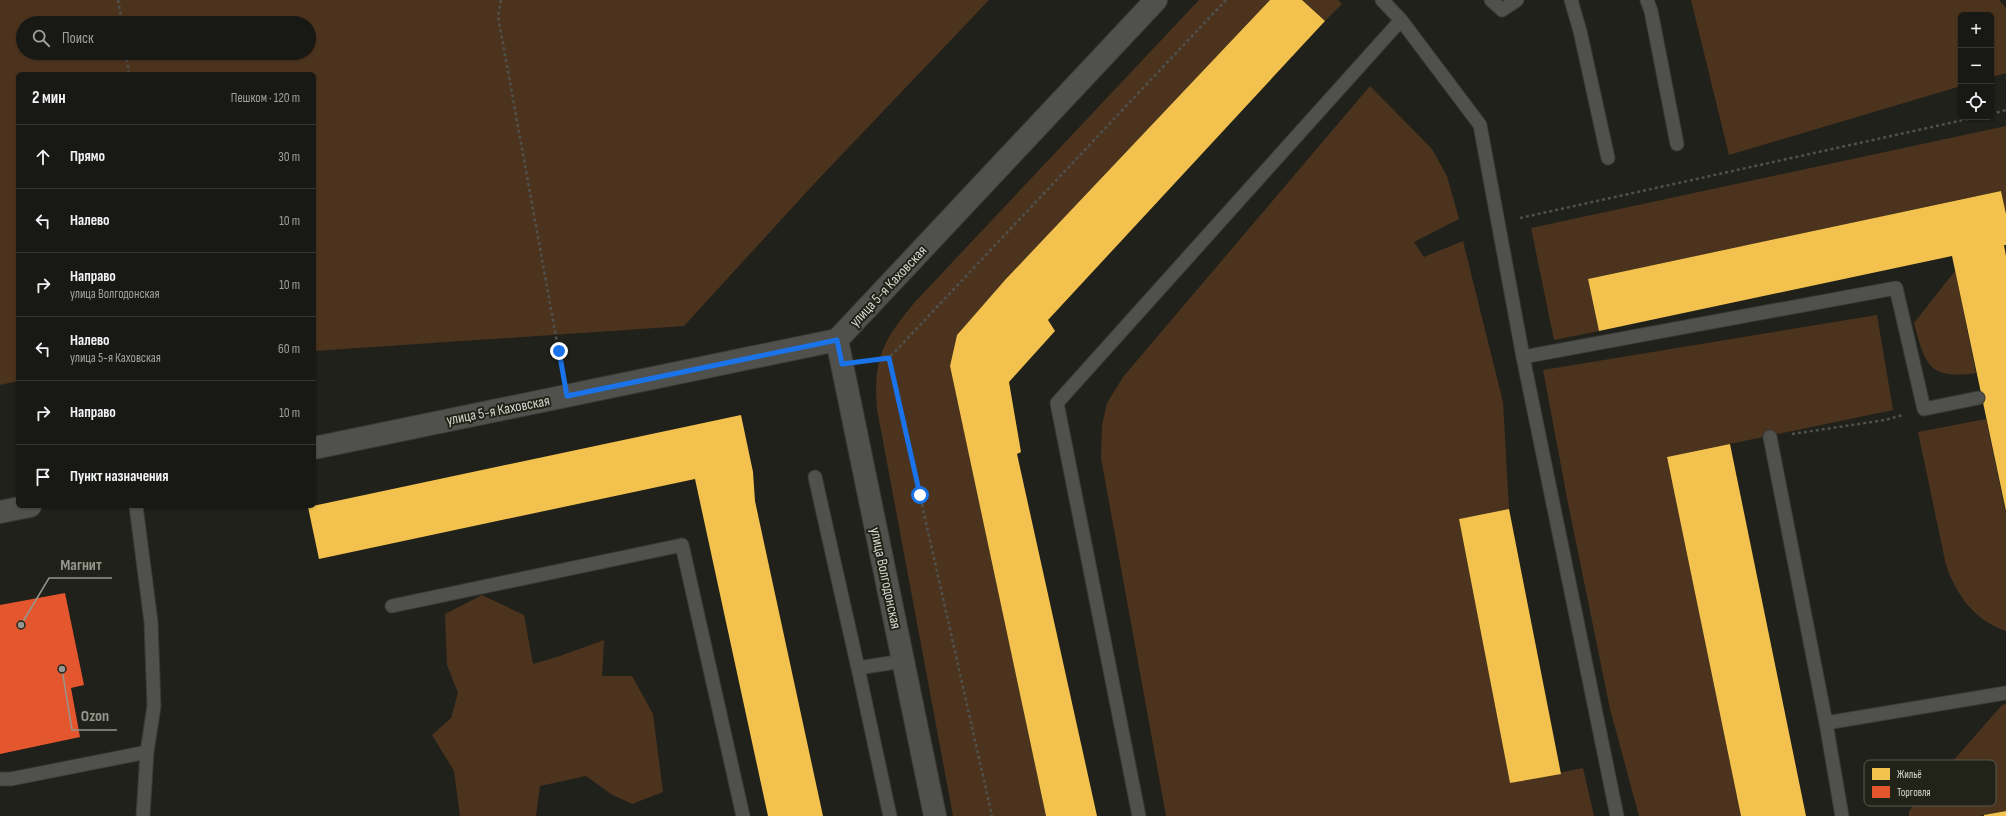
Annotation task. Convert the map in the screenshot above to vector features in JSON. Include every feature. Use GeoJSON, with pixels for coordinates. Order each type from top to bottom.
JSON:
{"type":"FeatureCollection","features":[{"type":"Feature","properties":{"kind":"street","name":"улица 5-я Каховская"},"geometry":{"type":"LineString","coordinates":[[316,448],[837,340],[1156,0]]}},
{"type":"Feature","properties":{"kind":"street","name":"улица Волгодонская"},"geometry":{"type":"LineString","coordinates":[[837,340],[935,816]]}},
{"type":"Feature","properties":{"kind":"street"},"geometry":{"type":"LineString","coordinates":[[0,512],[20,508]]}},
{"type":"Feature","properties":{"kind":"lane"},"geometry":{"type":"LineString","coordinates":[[1382,0],[1402,20],[1480,125],[1523,357],[1617,816]]}},
{"type":"Feature","properties":{"kind":"lane"},"geometry":{"type":"LineString","coordinates":[[1491,0],[1502,10],[1516,0]]}},
{"type":"Feature","properties":{"kind":"lane"},"geometry":{"type":"LineString","coordinates":[[1572,0],[1608,158]]}},
{"type":"Feature","properties":{"kind":"lane"},"geometry":{"type":"LineString","coordinates":[[1647,0],[1651,11],[1677,144]]}},
{"type":"Feature","properties":{"kind":"lane"},"geometry":{"type":"LineString","coordinates":[[1138,816],[1058,403],[1402,20]]}},
{"type":"Feature","properties":{"kind":"lane"},"geometry":{"type":"LineString","coordinates":[[1523,357],[1896,288],[1924,409],[1978,398]]}},
{"type":"Feature","properties":{"kind":"lane"},"geometry":{"type":"LineString","coordinates":[[1770,437],[1826,723],[1842,816]]}},
{"type":"Feature","properties":{"kind":"lane"},"geometry":{"type":"LineString","coordinates":[[815,476],[890,816]]}},
{"type":"Feature","properties":{"kind":"lane"},"geometry":{"type":"LineString","coordinates":[[136,508],[151,622],[154,706],[147,752],[143,816]]}},
{"type":"Feature","properties":{"kind":"lane"},"geometry":{"type":"LineString","coordinates":[[392,606],[682,544],[743,816]]}},
{"type":"Feature","properties":{"kind":"lane"},"geometry":{"type":"LineString","coordinates":[[858,668],[903,661]]}},
{"type":"Feature","properties":{"kind":"lane"},"geometry":{"type":"LineString","coordinates":[[1826,723],[2006,693]]}},
{"type":"Feature","properties":{"kind":"lane"},"geometry":{"type":"LineString","coordinates":[[0,779],[11,779],[147,752]]}},
{"type":"Feature","properties":{"kind":"path"},"geometry":{"type":"LineString","coordinates":[[118,0],[121,16]]}},
{"type":"Feature","properties":{"kind":"path"},"geometry":{"type":"LineString","coordinates":[[501,0],[498,16],[567,396]]}},
{"type":"Feature","properties":{"kind":"path"},"geometry":{"type":"LineString","coordinates":[[842,364],[889,358],[1226,0]]}},
{"type":"Feature","properties":{"kind":"path"},"geometry":{"type":"LineString","coordinates":[[127,60],[129,72]]}},
{"type":"Feature","properties":{"kind":"path"},"geometry":{"type":"LineString","coordinates":[[1994,113],[2006,110]]}},
{"type":"Feature","properties":{"kind":"path"},"geometry":{"type":"LineString","coordinates":[[1498,223],[1963,120]]}},
{"type":"Feature","properties":{"kind":"path"},"geometry":{"type":"LineString","coordinates":[[889,358],[992,816]]}},
{"type":"Feature","properties":{"kind":"path"},"geometry":{"type":"LineString","coordinates":[[1770,437],[1886,420],[1924,409]]}},
{"type":"Feature","properties":{"kind":"shaded area"},"geometry":{"type":"Polygon","coordinates":[[[0,0],[989,0],[812,186],[684,326],[316,351],[316,72],[16,72],[16,381],[0,385],[0,0]]]}},
{"type":"Feature","properties":{"kind":"shaded area"},"geometry":{"type":"Polygon","coordinates":[[[1199,0],[1270,0],[1005,280],[957,335],[950,366],[1046,816],[953,816],[877,409],[877,376],[882,351],[903,316],[914,303],[1199,0]]]}},
{"type":"Feature","properties":{"kind":"shaded area"},"geometry":{"type":"Polygon","coordinates":[[[1302,0],[1338,0],[1342,4],[1325,21],[1302,0]]]}},
{"type":"Feature","properties":{"kind":"shaded area"},"geometry":{"type":"Polygon","coordinates":[[[1691,0],[1999,0],[2006,8],[2006,73],[1994,76],[1994,12],[1958,12],[1958,87],[1729,155],[1691,0]]]}},
{"type":"Feature","properties":{"kind":"shaded area"},"geometry":{"type":"Polygon","coordinates":[[[1370,86],[1432,149],[1447,176],[1459,219],[1414,242],[1424,257],[1463,241],[1503,402],[1509,509],[1459,519],[1510,783],[1583,768],[1594,816],[1166,816],[1101,458],[1102,425],[1107,403],[1123,377],[1370,86]]]}},
{"type":"Feature","properties":{"kind":"shaded area"},"geometry":{"type":"Polygon","coordinates":[[[2006,126],[2006,214],[2001,191],[1588,279],[1599,331],[1554,340],[1531,228],[2006,126]]]}},
{"type":"Feature","properties":{"kind":"shaded area"},"geometry":{"type":"Polygon","coordinates":[[[1955,271],[1976,373],[1960,375],[1948,374],[1938,371],[1931,366],[1922,349],[1914,323],[1955,271]]]}},
{"type":"Feature","properties":{"kind":"shaded area"},"geometry":{"type":"Polygon","coordinates":[[[1877,315],[1893,410],[1667,457],[1741,816],[1639,816],[1610,709],[1567,498],[1543,370],[1877,315]]]}},
{"type":"Feature","properties":{"kind":"shaded area"},"geometry":{"type":"Polygon","coordinates":[[[1986,419],[2006,514],[2006,631],[1985,620],[1968,606],[1961,597],[1950,576],[1946,565],[1918,432],[1986,419]]]}},
{"type":"Feature","properties":{"kind":"shaded area"},"geometry":{"type":"Polygon","coordinates":[[[482,595],[524,615],[533,664],[604,640],[602,676],[632,676],[653,714],[663,792],[632,804],[611,794],[586,776],[540,786],[536,816],[460,816],[454,771],[432,735],[451,718],[458,693],[447,665],[445,614],[482,595]]]}},
{"type":"Feature","properties":{"kind":"shaded area"},"geometry":{"type":"Polygon","coordinates":[[[2006,704],[2006,811],[1980,816],[1909,816],[1909,811],[1913,806],[1996,806],[1996,760],[1954,760],[2002,705],[2006,704]]]}},
{"type":"Feature","properties":{"kind":"building: Жильё"},"geometry":{"type":"Polygon","coordinates":[[[1270,0],[1302,0],[1325,21],[1048,320],[1055,331],[1009,382],[1021,452],[1017,454],[1097,816],[1046,816],[950,366],[957,335],[1005,280],[1270,0]]]}},
{"type":"Feature","properties":{"kind":"building: Жильё"},"geometry":{"type":"Polygon","coordinates":[[[2001,191],[2006,214],[2006,245],[2004,245],[2006,256],[2006,511],[1952,256],[1599,331],[1588,279],[2001,191]]]}},
{"type":"Feature","properties":{"kind":"building: Жильё"},"geometry":{"type":"Polygon","coordinates":[[[741,415],[753,472],[755,501],[823,816],[768,816],[695,479],[319,559],[308,508],[316,508],[316,505],[741,415]]]}},
{"type":"Feature","properties":{"kind":"building: Жильё"},"geometry":{"type":"Polygon","coordinates":[[[1730,444],[1806,816],[1741,816],[1667,457],[1730,444]]]}},
{"type":"Feature","properties":{"kind":"building: Жильё"},"geometry":{"type":"Polygon","coordinates":[[[1509,509],[1561,774],[1510,783],[1459,519],[1509,509]]]}},
{"type":"Feature","properties":{"kind":"building: Жильё"},"geometry":{"type":"Polygon","coordinates":[[[2006,811],[2006,816],[1984,816],[1984,815],[2006,811]]]}},
{"type":"Feature","properties":{"kind":"building: Торговля"},"geometry":{"type":"Polygon","coordinates":[[[65,593],[84,685],[71,688],[80,737],[0,754],[0,605],[65,593]]]}},
{"type":"Feature","properties":{"kind":"place","name":"Магнит"},"geometry":{"type":"Point","coordinates":[21,625]}},
{"type":"Feature","properties":{"kind":"place","name":"Ozon"},"geometry":{"type":"Point","coordinates":[62,669]}},
{"type":"Feature","properties":{"kind":"route"},"geometry":{"type":"LineString","coordinates":[[559,351],[567,396],[837,340],[842,364],[889,358],[920,495]]}}]}
